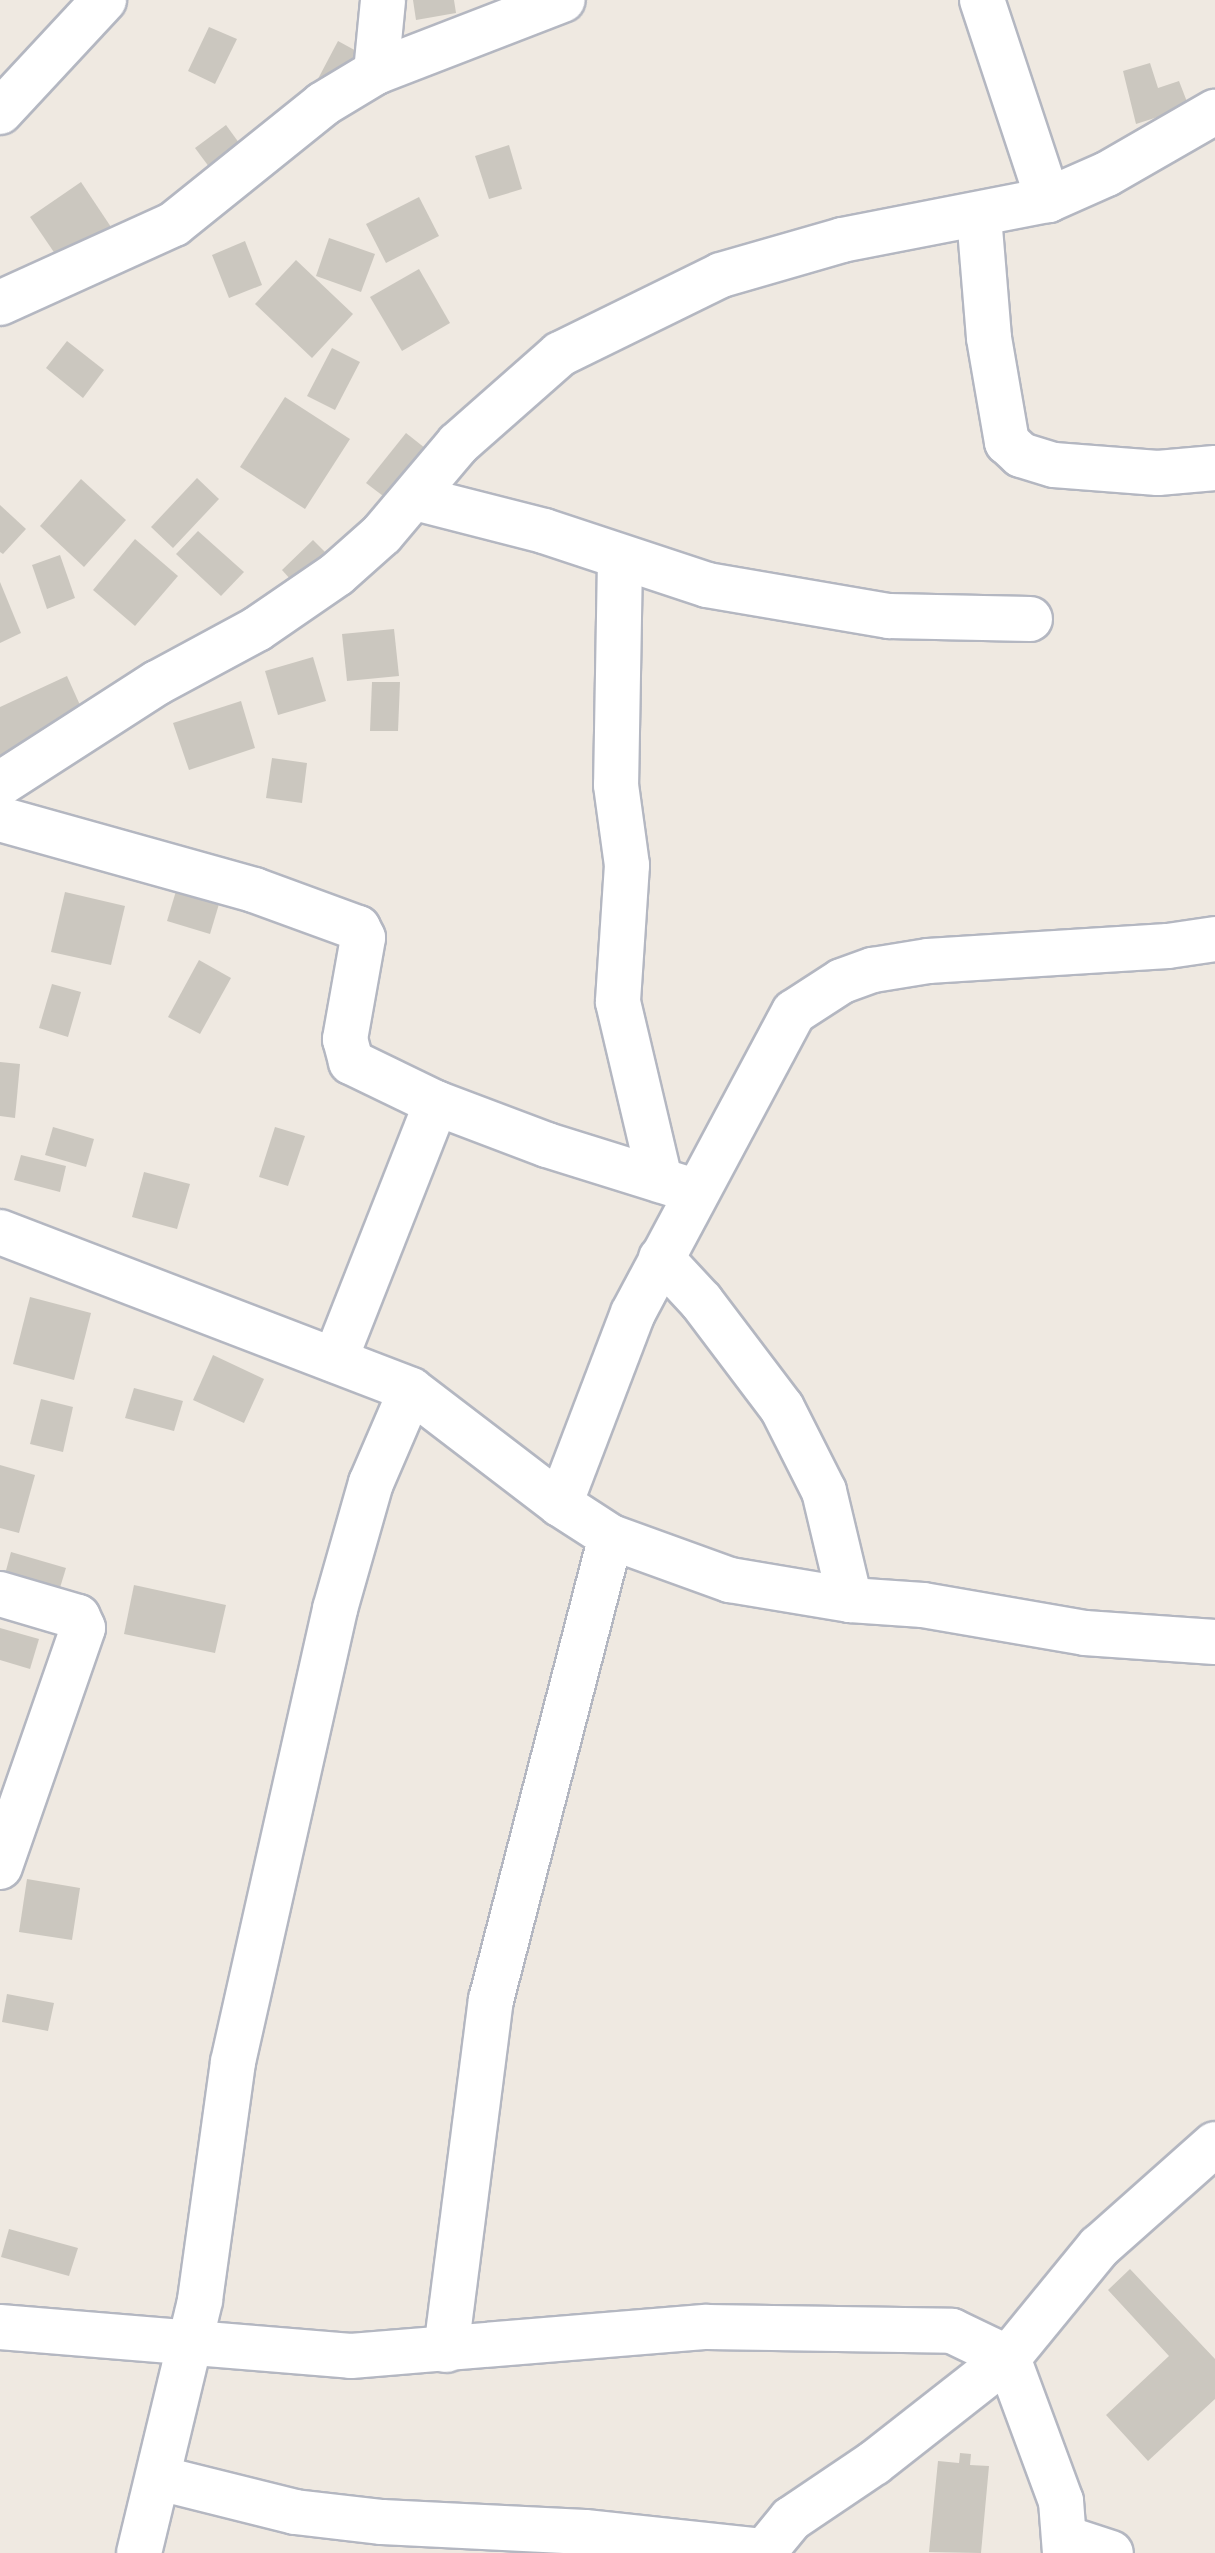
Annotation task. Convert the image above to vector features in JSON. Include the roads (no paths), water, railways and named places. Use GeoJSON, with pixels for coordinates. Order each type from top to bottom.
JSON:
{"type":"FeatureCollection","features":[{"type":"Feature","properties":{"kind":"street"},"geometry":{"type":"LineString","coordinates":[[0,112],[104,0]]}},
{"type":"Feature","properties":{"kind":"street"},"geometry":{"type":"LineString","coordinates":[[376,72],[383,0]]}},
{"type":"Feature","properties":{"kind":"street"},"geometry":{"type":"LineString","coordinates":[[0,303],[174,224],[323,104],[376,72],[563,0]]}},
{"type":"Feature","properties":{"kind":"street"},"geometry":{"type":"LineString","coordinates":[[982,0],[1048,200]]}},
{"type":"Feature","properties":{"kind":"street"},"geometry":{"type":"LineString","coordinates":[[0,784],[157,683],[257,629],[337,574],[415,498],[458,444],[530,375],[636,313],[721,275],[842,240],[979,216],[1048,200],[1107,174],[1215,112]]}},
{"type":"Feature","properties":{"kind":"street"},"geometry":{"type":"LineString","coordinates":[[979,216],[989,338],[1007,442],[1021,455],[1054,465],[1158,473],[1215,468]]}},
{"type":"Feature","properties":{"kind":"street"},"geometry":{"type":"LineString","coordinates":[[415,498],[544,531],[620,560],[707,585],[845,611],[950,620],[1030,619]]}},
{"type":"Feature","properties":{"kind":"street"},"geometry":{"type":"LineString","coordinates":[[620,560],[616,785],[627,878],[618,1002],[660,1180]]}},
{"type":"Feature","properties":{"kind":"street"},"geometry":{"type":"LineString","coordinates":[[0,819],[254,890],[358,928],[363,938],[345,1039],[351,1062],[436,1103],[547,1145],[700,1194]]}},
{"type":"Feature","properties":{"kind":"street"},"geometry":{"type":"LineString","coordinates":[[560,1504],[633,1313],[661,1258],[700,1194],[794,1012],[842,981],[928,961],[1168,946],[1215,939]]}},
{"type":"Feature","properties":{"kind":"street"},"geometry":{"type":"LineString","coordinates":[[335,1360],[436,1103]]}},
{"type":"Feature","properties":{"kind":"street"},"geometry":{"type":"LineString","coordinates":[[0,1232],[411,1390],[560,1504],[611,1537],[730,1580],[850,1600],[923,1605],[1085,1633],[1215,1642]]}},
{"type":"Feature","properties":{"kind":"street"},"geometry":{"type":"LineString","coordinates":[[661,1258],[701,1301],[795,1430],[824,1491],[850,1600]]}},
{"type":"Feature","properties":{"kind":"street"},"geometry":{"type":"LineString","coordinates":[[139,2553],[190,2339],[233,2062],[335,1609],[371,1483],[411,1390]]}},
{"type":"Feature","properties":{"kind":"street"},"geometry":{"type":"LineString","coordinates":[[446,2350],[491,2000],[611,1537]]}},
{"type":"Feature","properties":{"kind":"street"},"geometry":{"type":"LineString","coordinates":[[0,1594],[78,1617],[83,1628],[4,1843]]}},
{"type":"Feature","properties":{"kind":"street"},"geometry":{"type":"LineString","coordinates":[[159,2478],[266,2506],[367,2521],[585,2532],[763,2552],[791,2519],[874,2463],[1008,2358],[1099,2247],[1215,2144]]}},
{"type":"Feature","properties":{"kind":"street"},"geometry":{"type":"LineString","coordinates":[[0,2327],[190,2339],[351,2356],[707,2327],[813,2326],[952,2331],[1008,2358],[1042,2439],[1067,2546],[1111,2553]]}}]}
